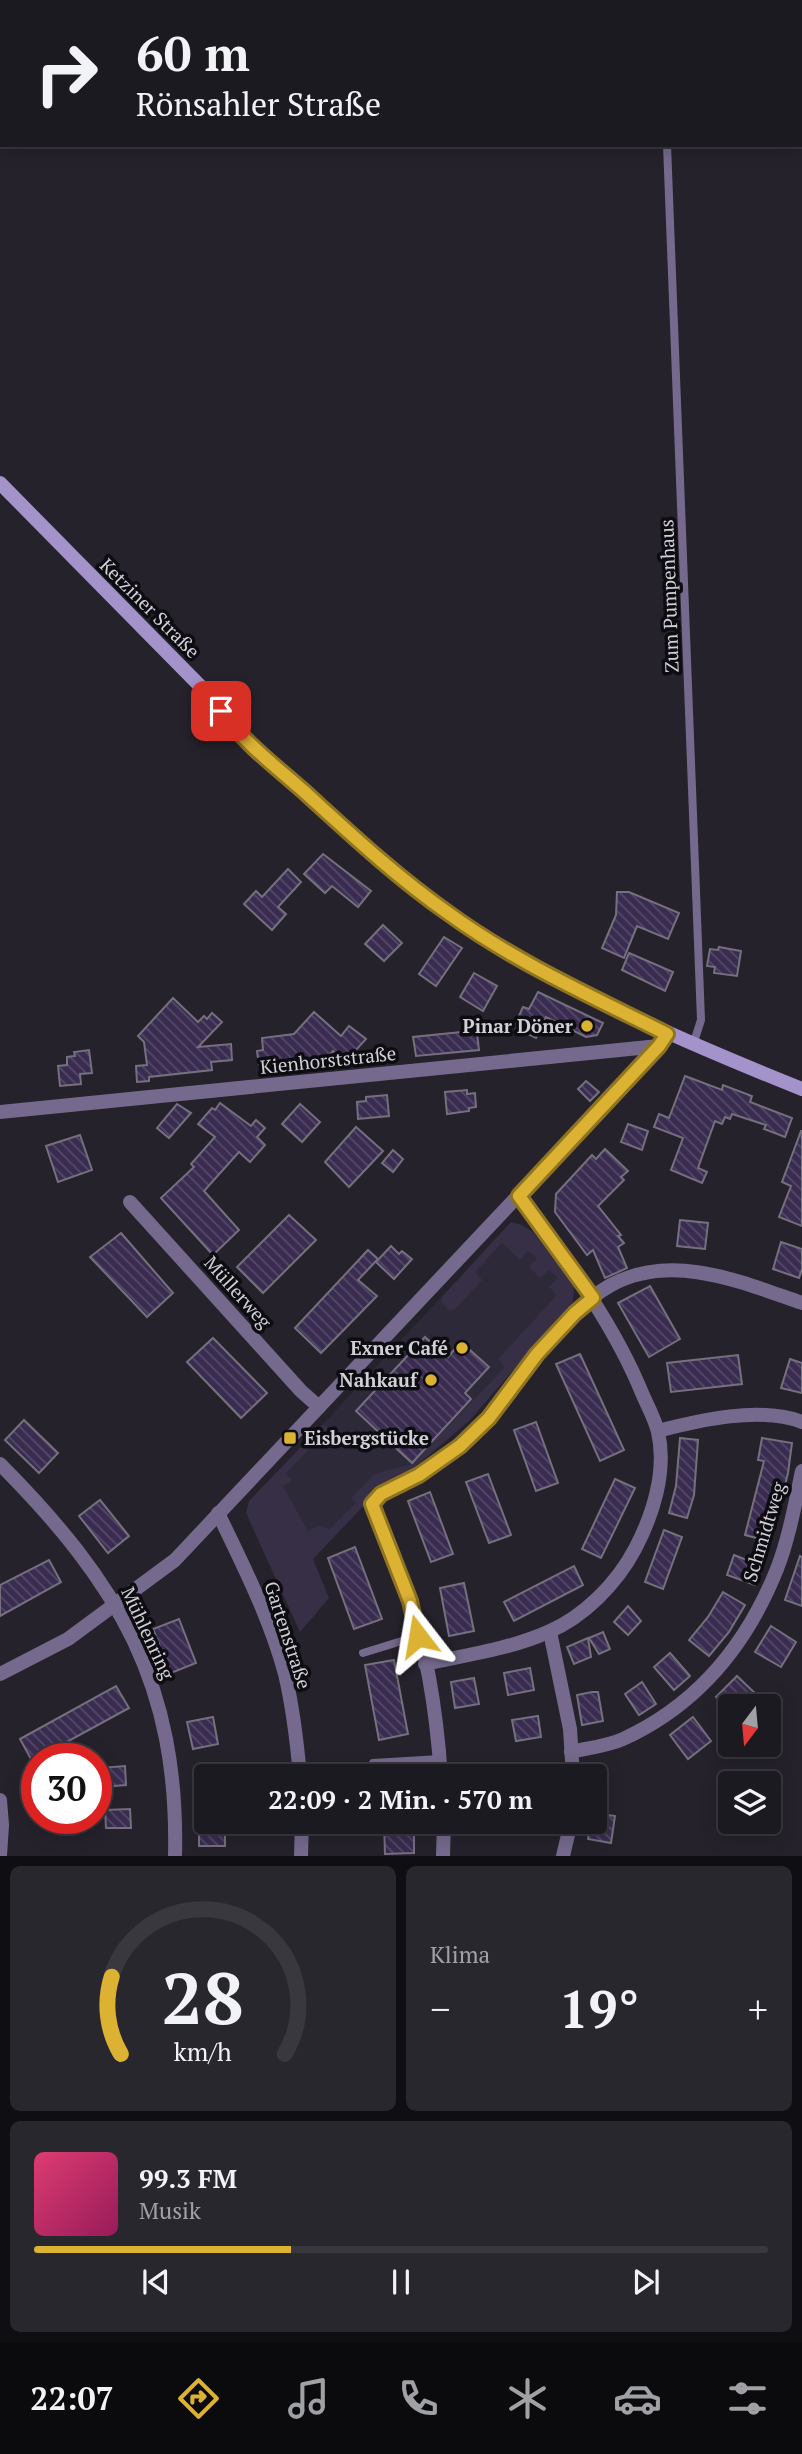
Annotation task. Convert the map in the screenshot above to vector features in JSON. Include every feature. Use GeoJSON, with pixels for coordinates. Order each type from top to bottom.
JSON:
{"type":"FeatureCollection","features":[{"type":"Feature","properties":{"kind":"street","name":"Ketziner Straße"},"geometry":{"type":"LineString","coordinates":[[0,483],[206,693],[257,753],[375,856],[448,914],[663,1040],[693,1045],[802,1089]]}},
{"type":"Feature","properties":{"kind":"street","name":"Kienhorststraße"},"geometry":{"type":"LineString","coordinates":[[0,1112],[663,1040]]}},
{"type":"Feature","properties":{"kind":"street"},"geometry":{"type":"LineString","coordinates":[[0,1674],[68,1639],[175,1560],[663,1040]]}},
{"type":"Feature","properties":{"kind":"street"},"geometry":{"type":"LineString","coordinates":[[425,1664],[550,1632],[589,1605],[608,1588],[628,1562],[644,1532],[656,1496],[660,1465],[658,1431],[630,1363],[593,1298],[519,1196]]}},
{"type":"Feature","properties":{"kind":"street","name":"Müllerweg"},"geometry":{"type":"LineString","coordinates":[[130,1202],[301,1391],[319,1407]]}},
{"type":"Feature","properties":{"kind":"street"},"geometry":{"type":"LineString","coordinates":[[440,1764],[439,1738],[410,1601],[372,1504],[381,1494],[419,1475],[460,1446],[489,1418],[537,1354],[575,1313],[610,1286],[634,1276],[656,1271],[680,1270],[726,1278],[802,1303]]}},
{"type":"Feature","properties":{"kind":"street"},"geometry":{"type":"LineString","coordinates":[[658,1431],[693,1422],[756,1415],[802,1422]]}},
{"type":"Feature","properties":{"kind":"street","name":"Mühlenring"},"geometry":{"type":"LineString","coordinates":[[0,1464],[72,1542],[115,1604],[137,1647],[160,1709],[170,1763],[176,1829],[175,1856]]}},
{"type":"Feature","properties":{"kind":"street","name":"Schmidtweg"},"geometry":{"type":"LineString","coordinates":[[571,1752],[621,1740],[677,1709],[725,1662],[757,1612],[778,1568],[802,1471]]}},
{"type":"Feature","properties":{"kind":"street","name":"Gartenstraße"},"geometry":{"type":"LineString","coordinates":[[218,1513],[261,1603],[284,1672],[296,1731],[299,1764]]}},
{"type":"Feature","properties":{"kind":"street"},"geometry":{"type":"LineString","coordinates":[[550,1632],[570,1729],[572,1764]]}},
{"type":"Feature","properties":{"kind":"street"},"geometry":{"type":"LineString","coordinates":[[0,1800],[0,1856]]}},
{"type":"Feature","properties":{"kind":"street"},"geometry":{"type":"LineString","coordinates":[[301,1856],[302,1834]]}},
{"type":"Feature","properties":{"kind":"street"},"geometry":{"type":"LineString","coordinates":[[443,1856],[444,1834]]}},
{"type":"Feature","properties":{"kind":"street"},"geometry":{"type":"LineString","coordinates":[[563,1856],[568,1834]]}},
{"type":"Feature","properties":{"kind":"lane","name":"Zum Pumpenhaus"},"geometry":{"type":"LineString","coordinates":[[667,147],[701,1020],[693,1045]]}},
{"type":"Feature","properties":{"kind":"lane"},"geometry":{"type":"LineString","coordinates":[[363,1653],[418,1636]]}},
{"type":"Feature","properties":{"kind":"lane"},"geometry":{"type":"LineString","coordinates":[[373,1763],[440,1759]]}},
{"type":"Feature","properties":{"kind":"shaded area"},"geometry":{"type":"Polygon","coordinates":[[[511,1222],[534,1233],[574,1287],[573,1301],[469,1421],[364,1497],[322,1549],[270,1481],[511,1222]]]}},
{"type":"Feature","properties":{"kind":"shaded area"},"geometry":{"type":"Polygon","coordinates":[[[511,1222],[534,1233],[574,1287],[573,1301],[469,1421],[414,1468],[372,1497],[313,1559],[329,1598],[300,1632],[246,1513],[249,1501],[323,1424],[335,1434],[333,1438],[326,1431],[286,1473],[292,1481],[283,1486],[308,1531],[318,1526],[330,1529],[356,1503],[351,1498],[374,1474],[412,1464],[505,1367],[498,1359],[557,1295],[549,1287],[558,1278],[549,1270],[540,1278],[529,1267],[537,1258],[528,1251],[520,1260],[502,1243],[475,1272],[482,1280],[455,1309],[450,1311],[441,1302],[442,1297],[511,1222]]]}},
{"type":"Feature","properties":{"kind":"building"},"geometry":{"type":"Polygon","coordinates":[[[323,854],[371,891],[358,907],[332,886],[325,893],[304,874],[323,854]]]}},
{"type":"Feature","properties":{"kind":"building"},"geometry":{"type":"Polygon","coordinates":[[[288,869],[301,882],[278,907],[286,914],[272,930],[244,904],[256,891],[262,897],[288,869]]]}},
{"type":"Feature","properties":{"kind":"building"},"geometry":{"type":"Polygon","coordinates":[[[617,892],[629,892],[679,913],[668,939],[637,926],[624,958],[602,948],[616,915],[617,892]]]}},
{"type":"Feature","properties":{"kind":"building"},"geometry":{"type":"Polygon","coordinates":[[[383,925],[402,943],[384,961],[365,944],[383,925]]]}},
{"type":"Feature","properties":{"kind":"building"},"geometry":{"type":"Polygon","coordinates":[[[444,937],[462,948],[436,986],[419,974],[444,937]]]}},
{"type":"Feature","properties":{"kind":"building"},"geometry":{"type":"Polygon","coordinates":[[[719,947],[741,951],[737,976],[714,973],[715,967],[707,966],[710,949],[718,950],[719,947]]]}},
{"type":"Feature","properties":{"kind":"building"},"geometry":{"type":"Polygon","coordinates":[[[629,953],[673,972],[665,991],[622,970],[629,953]]]}},
{"type":"Feature","properties":{"kind":"building"},"geometry":{"type":"Polygon","coordinates":[[[474,973],[497,986],[483,1011],[460,997],[474,973]]]}},
{"type":"Feature","properties":{"kind":"building"},"geometry":{"type":"Polygon","coordinates":[[[538,992],[603,1023],[597,1035],[586,1037],[546,1017],[536,1038],[514,1027],[523,1007],[529,1009],[538,992]]]}},
{"type":"Feature","properties":{"kind":"building"},"geometry":{"type":"Polygon","coordinates":[[[173,998],[198,1022],[204,1016],[207,1019],[212,1013],[222,1022],[198,1047],[231,1044],[232,1060],[211,1062],[212,1070],[149,1077],[149,1081],[137,1082],[136,1066],[147,1065],[144,1042],[138,1036],[173,998]]]}},
{"type":"Feature","properties":{"kind":"building"},"geometry":{"type":"Polygon","coordinates":[[[314,1012],[341,1036],[349,1026],[366,1039],[346,1061],[333,1051],[319,1068],[305,1068],[303,1061],[259,1065],[257,1051],[263,1050],[262,1038],[294,1034],[314,1012]]]}},
{"type":"Feature","properties":{"kind":"building"},"geometry":{"type":"Polygon","coordinates":[[[461,1032],[462,1035],[477,1033],[479,1050],[416,1056],[413,1037],[461,1032]]]}},
{"type":"Feature","properties":{"kind":"building"},"geometry":{"type":"Polygon","coordinates":[[[89,1050],[92,1073],[80,1074],[81,1084],[60,1086],[58,1066],[67,1065],[67,1057],[75,1056],[74,1052],[89,1050]]]}},
{"type":"Feature","properties":{"kind":"building"},"geometry":{"type":"Polygon","coordinates":[[[685,1076],[722,1090],[723,1085],[752,1096],[750,1102],[792,1118],[785,1137],[764,1129],[766,1125],[732,1114],[730,1119],[725,1117],[722,1124],[715,1121],[698,1168],[707,1172],[702,1183],[671,1170],[683,1138],[654,1127],[659,1114],[669,1118],[685,1076]]]}},
{"type":"Feature","properties":{"kind":"building"},"geometry":{"type":"Polygon","coordinates":[[[586,1081],[599,1092],[590,1101],[578,1089],[586,1081]]]}},
{"type":"Feature","properties":{"kind":"building"},"geometry":{"type":"Polygon","coordinates":[[[467,1090],[467,1094],[475,1093],[476,1107],[469,1108],[469,1111],[447,1114],[445,1092],[467,1090]]]}},
{"type":"Feature","properties":{"kind":"building"},"geometry":{"type":"Polygon","coordinates":[[[387,1095],[389,1116],[358,1119],[357,1102],[366,1101],[366,1097],[387,1095]]]}},
{"type":"Feature","properties":{"kind":"building"},"geometry":{"type":"Polygon","coordinates":[[[220,1103],[251,1126],[256,1120],[265,1128],[257,1137],[265,1145],[250,1162],[239,1152],[204,1191],[239,1230],[213,1255],[161,1198],[194,1167],[191,1164],[215,1137],[198,1124],[220,1103]]]}},
{"type":"Feature","properties":{"kind":"building"},"geometry":{"type":"Polygon","coordinates":[[[177,1104],[191,1113],[169,1138],[157,1128],[177,1104]]]}},
{"type":"Feature","properties":{"kind":"building"},"geometry":{"type":"Polygon","coordinates":[[[300,1104],[320,1122],[302,1142],[282,1124],[300,1104]]]}},
{"type":"Feature","properties":{"kind":"building"},"geometry":{"type":"Polygon","coordinates":[[[628,1124],[648,1131],[642,1150],[621,1142],[628,1124]]]}},
{"type":"Feature","properties":{"kind":"building"},"geometry":{"type":"Polygon","coordinates":[[[356,1127],[383,1151],[349,1187],[325,1162],[356,1127]]]}},
{"type":"Feature","properties":{"kind":"building"},"geometry":{"type":"Polygon","coordinates":[[[801,1131],[802,1226],[779,1217],[791,1186],[782,1182],[801,1131]]]}},
{"type":"Feature","properties":{"kind":"building"},"geometry":{"type":"Polygon","coordinates":[[[80,1135],[92,1170],[58,1182],[46,1146],[80,1135]]]}},
{"type":"Feature","properties":{"kind":"building"},"geometry":{"type":"Polygon","coordinates":[[[605,1149],[628,1171],[621,1177],[624,1180],[598,1206],[621,1235],[618,1236],[624,1243],[618,1247],[627,1268],[605,1278],[593,1250],[587,1255],[555,1212],[556,1194],[592,1155],[596,1159],[605,1149]]]}},
{"type":"Feature","properties":{"kind":"building"},"geometry":{"type":"Polygon","coordinates":[[[393,1150],[403,1159],[393,1172],[382,1163],[393,1150]]]}},
{"type":"Feature","properties":{"kind":"building"},"geometry":{"type":"Polygon","coordinates":[[[289,1215],[316,1240],[263,1293],[237,1267],[289,1215]]]}},
{"type":"Feature","properties":{"kind":"building"},"geometry":{"type":"Polygon","coordinates":[[[680,1220],[708,1223],[705,1249],[677,1246],[680,1220]]]}},
{"type":"Feature","properties":{"kind":"building"},"geometry":{"type":"Polygon","coordinates":[[[121,1233],[173,1293],[147,1317],[90,1257],[121,1233]]]}},
{"type":"Feature","properties":{"kind":"building"},"geometry":{"type":"Polygon","coordinates":[[[781,1242],[802,1249],[799,1278],[773,1269],[781,1242]]]}},
{"type":"Feature","properties":{"kind":"building"},"geometry":{"type":"Polygon","coordinates":[[[391,1246],[399,1254],[402,1251],[412,1259],[394,1279],[376,1262],[391,1246]]]}},
{"type":"Feature","properties":{"kind":"building"},"geometry":{"type":"Polygon","coordinates":[[[368,1250],[378,1259],[358,1280],[377,1296],[321,1353],[295,1328],[368,1250]]]}},
{"type":"Feature","properties":{"kind":"building"},"geometry":{"type":"Polygon","coordinates":[[[650,1286],[680,1339],[649,1357],[618,1303],[650,1286]]]}},
{"type":"Feature","properties":{"kind":"building","name":"Nahkauf"},"geometry":{"type":"Polygon","coordinates":[[[425,1337],[448,1357],[461,1342],[489,1367],[465,1393],[471,1399],[412,1463],[356,1411],[425,1337]]]}},
{"type":"Feature","properties":{"kind":"building"},"geometry":{"type":"Polygon","coordinates":[[[213,1338],[267,1393],[241,1418],[187,1362],[213,1338]]]}},
{"type":"Feature","properties":{"kind":"building"},"geometry":{"type":"Polygon","coordinates":[[[580,1354],[624,1450],[600,1461],[556,1364],[580,1354]]]}},
{"type":"Feature","properties":{"kind":"building"},"geometry":{"type":"Polygon","coordinates":[[[738,1355],[742,1384],[671,1392],[667,1363],[738,1355]]]}},
{"type":"Feature","properties":{"kind":"building"},"geometry":{"type":"Polygon","coordinates":[[[790,1359],[802,1363],[802,1393],[781,1388],[790,1359]]]}},
{"type":"Feature","properties":{"kind":"building"},"geometry":{"type":"Polygon","coordinates":[[[24,1420],[58,1453],[39,1473],[5,1440],[24,1420]]]}},
{"type":"Feature","properties":{"kind":"building"},"geometry":{"type":"Polygon","coordinates":[[[536,1422],[558,1483],[536,1491],[514,1430],[536,1422]]]}},
{"type":"Feature","properties":{"kind":"building"},"geometry":{"type":"Polygon","coordinates":[[[680,1438],[698,1440],[694,1495],[687,1518],[669,1513],[676,1486],[680,1438]]]}},
{"type":"Feature","properties":{"kind":"building"},"geometry":{"type":"Polygon","coordinates":[[[762,1438],[792,1443],[788,1473],[771,1542],[745,1535],[764,1461],[758,1460],[762,1438]]]}},
{"type":"Feature","properties":{"kind":"building"},"geometry":{"type":"Polygon","coordinates":[[[488,1474],[511,1535],[489,1543],[466,1482],[488,1474]]]}},
{"type":"Feature","properties":{"kind":"building"},"geometry":{"type":"Polygon","coordinates":[[[615,1479],[635,1488],[601,1558],[582,1549],[615,1479]]]}},
{"type":"Feature","properties":{"kind":"building"},"geometry":{"type":"Polygon","coordinates":[[[430,1492],[453,1554],[431,1562],[408,1501],[430,1492]]]}},
{"type":"Feature","properties":{"kind":"building"},"geometry":{"type":"Polygon","coordinates":[[[100,1500],[129,1536],[108,1553],[79,1516],[100,1500]]]}},
{"type":"Feature","properties":{"kind":"building"},"geometry":{"type":"Polygon","coordinates":[[[664,1530],[682,1537],[663,1589],[645,1582],[664,1530]]]}},
{"type":"Feature","properties":{"kind":"building"},"geometry":{"type":"Polygon","coordinates":[[[355,1547],[382,1619],[354,1629],[328,1558],[355,1547]]]}},
{"type":"Feature","properties":{"kind":"building"},"geometry":{"type":"Polygon","coordinates":[[[734,1555],[762,1566],[755,1585],[727,1575],[734,1555]]]}},
{"type":"Feature","properties":{"kind":"building"},"geometry":{"type":"Polygon","coordinates":[[[800,1556],[802,1557],[802,1606],[785,1600],[800,1556]]]}},
{"type":"Feature","properties":{"kind":"building"},"geometry":{"type":"Polygon","coordinates":[[[49,1560],[61,1582],[0,1616],[0,1585],[49,1560]]]}},
{"type":"Feature","properties":{"kind":"building"},"geometry":{"type":"Polygon","coordinates":[[[574,1566],[583,1585],[514,1621],[504,1602],[574,1566]]]}},
{"type":"Feature","properties":{"kind":"building"},"geometry":{"type":"Polygon","coordinates":[[[464,1583],[474,1631],[449,1636],[440,1588],[464,1583]]]}},
{"type":"Feature","properties":{"kind":"building"},"geometry":{"type":"Polygon","coordinates":[[[723,1592],[745,1605],[729,1632],[709,1656],[689,1640],[708,1617],[723,1592]]]}},
{"type":"Feature","properties":{"kind":"building"},"geometry":{"type":"Polygon","coordinates":[[[628,1606],[641,1621],[628,1635],[614,1622],[628,1606]]]}},
{"type":"Feature","properties":{"kind":"building"},"geometry":{"type":"Polygon","coordinates":[[[179,1619],[196,1663],[171,1673],[153,1629],[179,1619]]]}},
{"type":"Feature","properties":{"kind":"building"},"geometry":{"type":"Polygon","coordinates":[[[771,1626],[796,1642],[781,1667],[755,1652],[771,1626]]]}},
{"type":"Feature","properties":{"kind":"building"},"geometry":{"type":"Polygon","coordinates":[[[603,1632],[610,1649],[599,1654],[589,1638],[603,1632]]]}},
{"type":"Feature","properties":{"kind":"building"},"geometry":{"type":"Polygon","coordinates":[[[588,1638],[591,1657],[574,1664],[567,1647],[588,1638]]]}},
{"type":"Feature","properties":{"kind":"building"},"geometry":{"type":"Polygon","coordinates":[[[670,1653],[690,1676],[674,1690],[654,1667],[670,1653]]]}},
{"type":"Feature","properties":{"kind":"building"},"geometry":{"type":"Polygon","coordinates":[[[394,1660],[408,1734],[379,1740],[365,1665],[394,1660]]]}},
{"type":"Feature","properties":{"kind":"building"},"geometry":{"type":"Polygon","coordinates":[[[530,1668],[534,1690],[508,1695],[504,1673],[530,1668]]]}},
{"type":"Feature","properties":{"kind":"building"},"geometry":{"type":"Polygon","coordinates":[[[737,1676],[756,1694],[719,1694],[737,1676]]]}},
{"type":"Feature","properties":{"kind":"building"},"geometry":{"type":"Polygon","coordinates":[[[474,1678],[479,1704],[455,1708],[451,1682],[474,1678]]]}},
{"type":"Feature","properties":{"kind":"building"},"geometry":{"type":"Polygon","coordinates":[[[642,1682],[656,1704],[639,1715],[625,1694],[642,1682]]]}},
{"type":"Feature","properties":{"kind":"building"},"geometry":{"type":"Polygon","coordinates":[[[116,1686],[129,1708],[65,1743],[22,1743],[20,1739],[116,1686]]]}},
{"type":"Feature","properties":{"kind":"building"},"geometry":{"type":"Polygon","coordinates":[[[598,1692],[603,1721],[582,1725],[577,1695],[598,1692]]]}},
{"type":"Feature","properties":{"kind":"building"},"geometry":{"type":"Polygon","coordinates":[[[538,1716],[541,1737],[516,1741],[512,1720],[538,1716]]]}},
{"type":"Feature","properties":{"kind":"building"},"geometry":{"type":"Polygon","coordinates":[[[213,1717],[218,1744],[193,1749],[187,1722],[213,1717]]]}},
{"type":"Feature","properties":{"kind":"building"},"geometry":{"type":"Polygon","coordinates":[[[693,1717],[711,1741],[688,1759],[670,1735],[693,1717]]]}},
{"type":"Feature","properties":{"kind":"building"},"geometry":{"type":"Polygon","coordinates":[[[125,1766],[126,1785],[112,1786],[112,1767],[125,1766]]]}},
{"type":"Feature","properties":{"kind":"building"},"geometry":{"type":"Polygon","coordinates":[[[130,1809],[131,1828],[112,1828],[112,1810],[130,1809]]]}},
{"type":"Feature","properties":{"kind":"building"},"geometry":{"type":"Polygon","coordinates":[[[607,1815],[615,1816],[611,1843],[588,1839],[589,1834],[607,1834],[607,1815]]]}},
{"type":"Feature","properties":{"kind":"building"},"geometry":{"type":"Polygon","coordinates":[[[199,1834],[225,1834],[225,1846],[199,1846],[199,1834]]]}},
{"type":"Feature","properties":{"kind":"building"},"geometry":{"type":"Polygon","coordinates":[[[384,1834],[414,1834],[414,1853],[385,1854],[384,1834]]]}},
{"type":"Feature","properties":{"kind":"place","name":"Pinar Döner"},"geometry":{"type":"Point","coordinates":[587,1026]}},
{"type":"Feature","properties":{"kind":"place","name":"Exner Café"},"geometry":{"type":"Point","coordinates":[462,1348]}},
{"type":"Feature","properties":{"kind":"place","name":"Nahkauf"},"geometry":{"type":"Point","coordinates":[431,1380]}},
{"type":"Feature","properties":{"kind":"place","name":"Eisbergstücke"},"geometry":{"type":"Point","coordinates":[290,1438]}},
{"type":"Feature","properties":{"kind":"route"},"geometry":{"type":"LineString","coordinates":[[221,711],[257,753],[375,856],[448,914],[528,963],[667,1034],[659,1046],[519,1196],[593,1298],[575,1313],[537,1354],[489,1418],[460,1446],[419,1475],[381,1494],[372,1504],[410,1601],[418,1636]]}}]}
